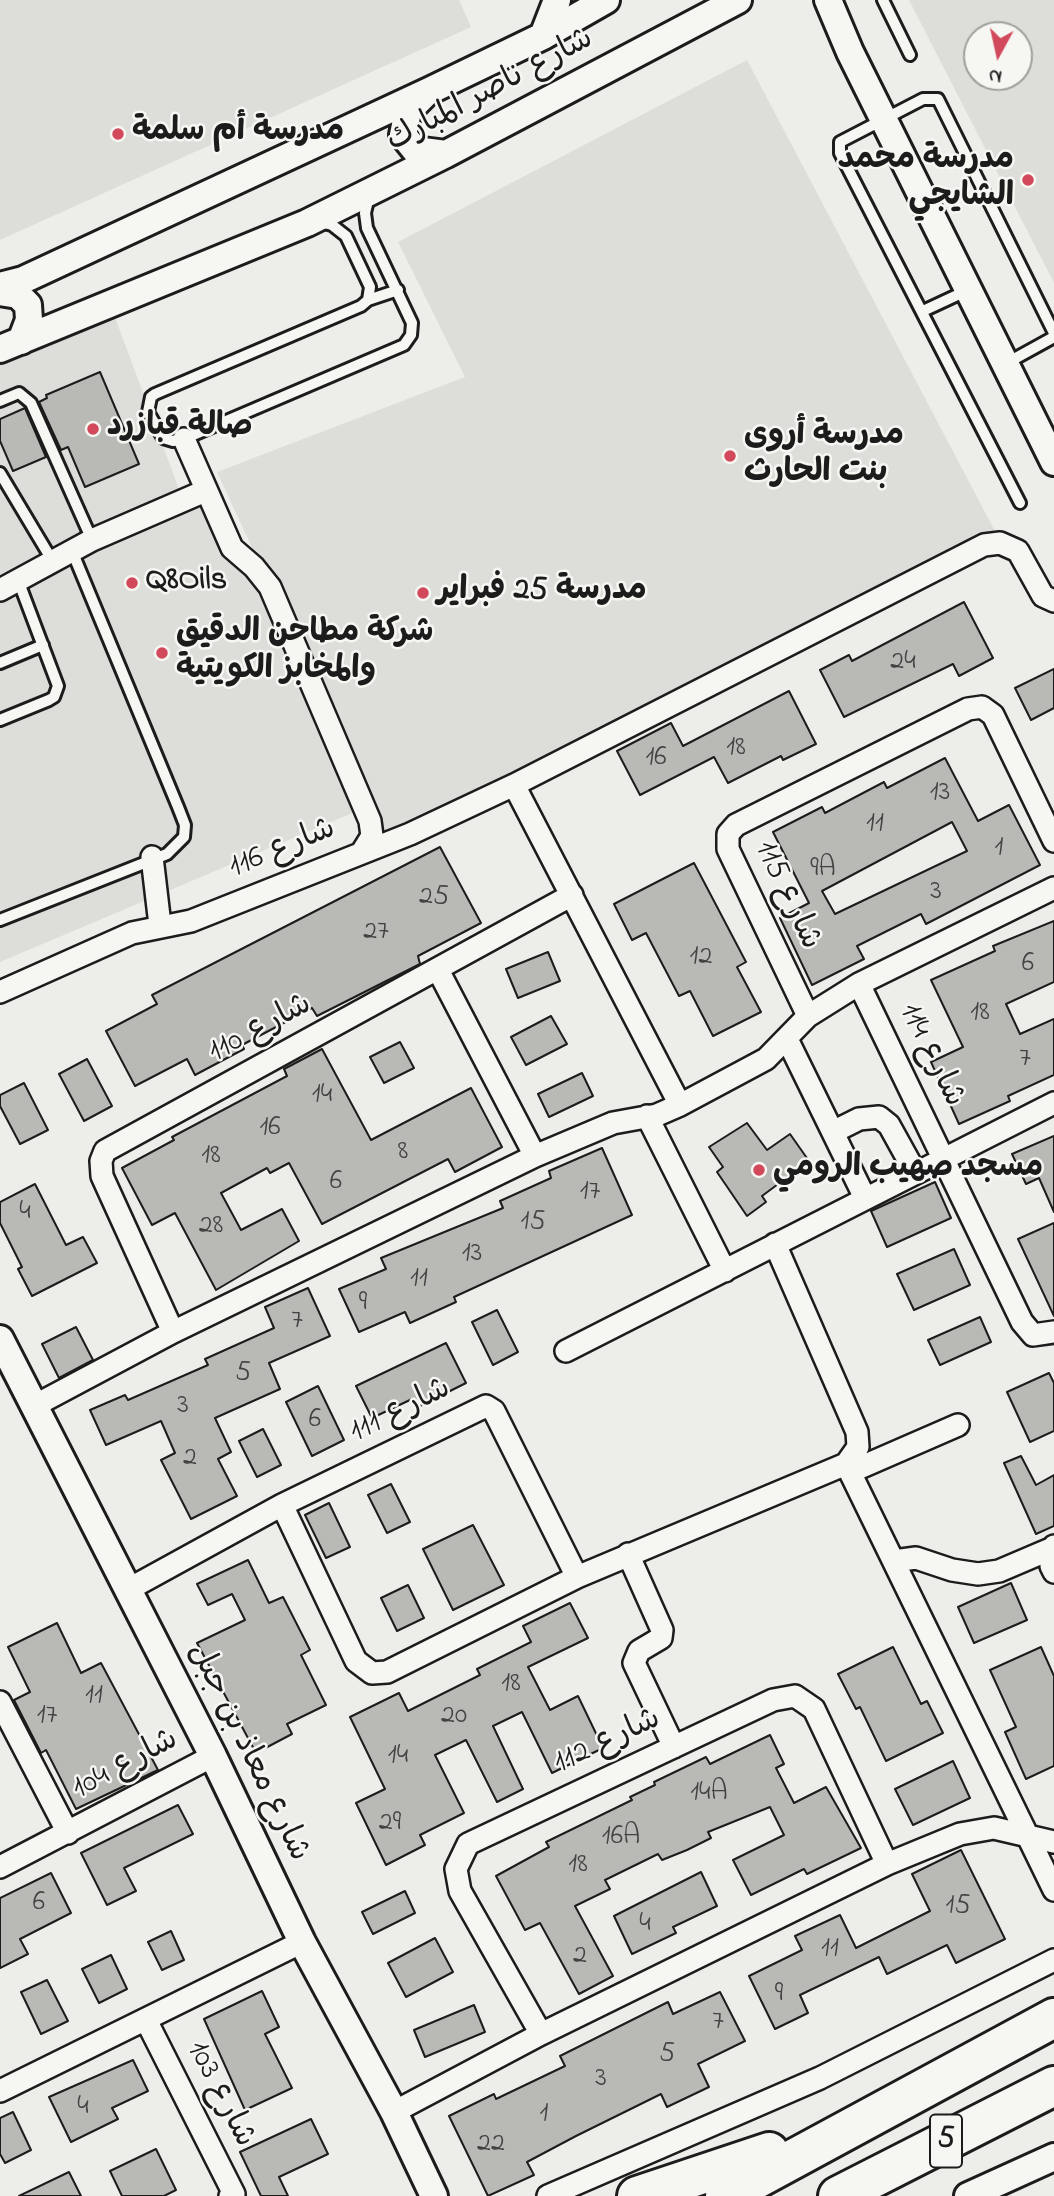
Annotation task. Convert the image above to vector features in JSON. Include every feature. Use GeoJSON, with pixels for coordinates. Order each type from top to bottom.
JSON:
{"type":"FeatureCollection","features":[{"type":"Feature","properties":{"kind":"highway","name":"5"},"geometry":{"type":"LineString","coordinates":[[725,2196],[1054,2018]]}},
{"type":"Feature","properties":{"kind":"highway","name":"5"},"geometry":{"type":"LineString","coordinates":[[838,2196],[1054,2086]]}},
{"type":"Feature","properties":{"kind":"highway"},"geometry":{"type":"LineString","coordinates":[[637,2196],[867,2118]]}},
{"type":"Feature","properties":{"kind":"highway"},"geometry":{"type":"LineString","coordinates":[[884,2196],[964,2131]]}},
{"type":"Feature","properties":{"kind":"street"},"geometry":{"type":"LineString","coordinates":[[543,36],[557,0]]}},
{"type":"Feature","properties":{"kind":"street","name":"شارع ناصر المبارك"},"geometry":{"type":"LineString","coordinates":[[0,286],[23,280],[429,91],[543,36],[605,0]]}},
{"type":"Feature","properties":{"kind":"street","name":"شارع ناصر المبارك"},"geometry":{"type":"LineString","coordinates":[[10,345],[307,223],[446,154],[738,0]]}},
{"type":"Feature","properties":{"kind":"street"},"geometry":{"type":"LineString","coordinates":[[808,0],[822,10],[850,51]]}},
{"type":"Feature","properties":{"kind":"street"},"geometry":{"type":"LineString","coordinates":[[828,0],[850,51],[1054,462]]}},
{"type":"Feature","properties":{"kind":"street"},"geometry":{"type":"LineString","coordinates":[[429,91],[408,111],[403,135],[415,150],[446,154]]}},
{"type":"Feature","properties":{"kind":"street"},"geometry":{"type":"LineString","coordinates":[[0,292],[18,295],[28,305],[29,320],[10,345]]}},
{"type":"Feature","properties":{"kind":"street","name":"شارع 116"},"geometry":{"type":"LineString","coordinates":[[0,992],[132,933],[191,921],[362,852],[372,836],[370,821],[270,587],[254,567],[235,553],[184,439]]}},
{"type":"Feature","properties":{"kind":"street"},"geometry":{"type":"LineString","coordinates":[[9,585],[92,540],[205,491]]}},
{"type":"Feature","properties":{"kind":"street"},"geometry":{"type":"LineString","coordinates":[[362,852],[410,834],[514,785],[984,545],[1000,543],[1018,551],[1043,596],[1054,601]]}},
{"type":"Feature","properties":{"kind":"street","name":"شارع 115"},"geometry":{"type":"LineString","coordinates":[[808,1016],[728,849],[727,839],[732,828],[968,709],[982,707],[993,715],[1054,841]]}},
{"type":"Feature","properties":{"kind":"street"},"geometry":{"type":"LineString","coordinates":[[514,785],[680,1105]]}},
{"type":"Feature","properties":{"kind":"street"},"geometry":{"type":"LineString","coordinates":[[152,857],[160,926]]}},
{"type":"Feature","properties":{"kind":"street"},"geometry":{"type":"LineString","coordinates":[[34,1406],[173,1332],[535,1156],[613,1123],[680,1105],[753,1068],[787,1040],[808,1016],[859,984],[1054,888]]}},
{"type":"Feature","properties":{"kind":"street"},"geometry":{"type":"LineString","coordinates":[[535,1156],[438,971],[572,895]]}},
{"type":"Feature","properties":{"kind":"street","name":"شارع 110"},"geometry":{"type":"LineString","coordinates":[[173,1332],[102,1176],[101,1161],[105,1151],[438,971]]}},
{"type":"Feature","properties":{"kind":"street","name":"شارع 114"},"geometry":{"type":"LineString","coordinates":[[859,984],[945,1156],[1022,1322],[1033,1335],[1054,1332]]}},
{"type":"Feature","properties":{"kind":"street"},"geometry":{"type":"LineString","coordinates":[[787,1040],[865,1198]]}},
{"type":"Feature","properties":{"kind":"street","name":"شارع 114"},"geometry":{"type":"LineString","coordinates":[[566,1351],[945,1156],[1054,1103]]}},
{"type":"Feature","properties":{"kind":"street"},"geometry":{"type":"LineString","coordinates":[[647,1116],[725,1271]]}},
{"type":"Feature","properties":{"kind":"street"},"geometry":{"type":"LineString","coordinates":[[833,1132],[859,1119],[879,1117],[889,1125],[915,1172]]}},
{"type":"Feature","properties":{"kind":"street"},"geometry":{"type":"LineString","coordinates":[[775,1244],[858,1432],[858,1447],[848,1468]]}},
{"type":"Feature","properties":{"kind":"street","name":"شارع معاذ بن جبل"},"geometry":{"type":"LineString","coordinates":[[0,1339],[214,1756],[302,1942],[394,2112],[434,2196]]}},
{"type":"Feature","properties":{"kind":"street","name":"شارع 111"},"geometry":{"type":"LineString","coordinates":[[129,1589],[282,1505],[483,1407],[489,1407],[577,1577]]}},
{"type":"Feature","properties":{"kind":"street"},"geometry":{"type":"LineString","coordinates":[[282,1505],[356,1661],[372,1673],[387,1672],[628,1554],[958,1425]]}},
{"type":"Feature","properties":{"kind":"street"},"geometry":{"type":"LineString","coordinates":[[848,1468],[1007,1788],[1054,1890]]}},
{"type":"Feature","properties":{"kind":"street"},"geometry":{"type":"LineString","coordinates":[[894,1561],[916,1558],[952,1570],[978,1574],[999,1571],[1053,1547],[1051,1566],[1054,1572]]}},
{"type":"Feature","properties":{"kind":"street"},"geometry":{"type":"LineString","coordinates":[[628,1554],[662,1630],[661,1638],[639,1651],[634,1663],[674,1747]]}},
{"type":"Feature","properties":{"kind":"street","name":"شارع 112"},"geometry":{"type":"LineString","coordinates":[[541,2034],[460,1891],[456,1870],[468,1844],[773,1700],[794,1696],[814,1709],[887,1864]]}},
{"type":"Feature","properties":{"kind":"street","name":"شارع 104"},"geometry":{"type":"LineString","coordinates":[[0,1702],[68,1833]]}},
{"type":"Feature","properties":{"kind":"street","name":"شارع 104"},"geometry":{"type":"LineString","coordinates":[[0,1867],[214,1756]]}},
{"type":"Feature","properties":{"kind":"street"},"geometry":{"type":"LineString","coordinates":[[394,2112],[541,2034],[887,1864],[976,1829],[1003,1829],[1054,1842]]}},
{"type":"Feature","properties":{"kind":"street","name":"شارع 103"},"geometry":{"type":"LineString","coordinates":[[0,2091],[302,1942]]}},
{"type":"Feature","properties":{"kind":"street"},"geometry":{"type":"LineString","coordinates":[[548,2196],[820,2078],[1054,1960]]}},
{"type":"Feature","properties":{"kind":"street","name":"شارع 103"},"geometry":{"type":"LineString","coordinates":[[146,2020],[234,2194],[230,2196]]}},
{"type":"Feature","properties":{"kind":"street"},"geometry":{"type":"LineString","coordinates":[[968,2196],[1001,2188],[1054,2157]]}},
{"type":"Feature","properties":{"kind":"lane"},"geometry":{"type":"LineString","coordinates":[[883,0],[910,55]]}},
{"type":"Feature","properties":{"kind":"lane"},"geometry":{"type":"LineString","coordinates":[[1005,364],[1054,335],[938,99],[923,99],[843,139],[839,148],[1020,503]]}},
{"type":"Feature","properties":{"kind":"lane"},"geometry":{"type":"LineString","coordinates":[[370,192],[365,213],[367,228],[398,290],[412,323],[411,335],[404,345],[184,439],[173,441],[159,434],[148,412],[151,397],[155,394],[361,306],[368,300],[398,290]]}},
{"type":"Feature","properties":{"kind":"lane"},"geometry":{"type":"LineString","coordinates":[[307,223],[332,225],[346,236],[370,287],[368,300]]}},
{"type":"Feature","properties":{"kind":"lane"},"geometry":{"type":"LineString","coordinates":[[923,311],[968,290]]}},
{"type":"Feature","properties":{"kind":"lane"},"geometry":{"type":"LineString","coordinates":[[0,401],[19,393],[31,403],[92,540]]}},
{"type":"Feature","properties":{"kind":"lane"},"geometry":{"type":"LineString","coordinates":[[0,473],[52,561]]}},
{"type":"Feature","properties":{"kind":"lane"},"geometry":{"type":"LineString","coordinates":[[0,920],[167,853],[180,845],[184,837],[185,825],[72,551]]}},
{"type":"Feature","properties":{"kind":"lane"},"geometry":{"type":"LineString","coordinates":[[0,720],[48,700],[57,693],[57,681],[43,645],[9,585]]}},
{"type":"Feature","properties":{"kind":"lane"},"geometry":{"type":"LineString","coordinates":[[0,663],[43,645]]}},
{"type":"Feature","properties":{"kind":"shaded area","name":"مدرسة أم سلمة"},"geometry":{"type":"Polygon","coordinates":[[[0,0],[459,0],[471,27],[0,240],[0,0]]]}},
{"type":"Feature","properties":{"kind":"shaded area","name":"مدرسة محمد الشايجي"},"geometry":{"type":"Polygon","coordinates":[[[909,0],[1054,0],[1054,283],[909,0]]]}},
{"type":"Feature","properties":{"kind":"shaded area"},"geometry":{"type":"Polygon","coordinates":[[[747,60],[997,535],[384,835],[282,613],[364,808],[0,962],[0,347],[110,304],[183,500],[205,491],[268,582],[217,472],[465,377],[398,242],[747,60]]]}},
{"type":"Feature","properties":{"kind":"building","name":"صالة قبازرد"},"geometry":{"type":"Polygon","coordinates":[[[100,372],[139,464],[85,487],[68,447],[61,450],[39,402],[47,398],[46,395],[100,372]]]}},
{"type":"Feature","properties":{"kind":"building"},"geometry":{"type":"Polygon","coordinates":[[[25,408],[46,457],[13,471],[0,441],[0,419],[25,408]]]}},
{"type":"Feature","properties":{"kind":"building"},"geometry":{"type":"Polygon","coordinates":[[[964,602],[993,658],[959,676],[953,664],[844,717],[820,670],[849,655],[852,661],[964,602]]]}},
{"type":"Feature","properties":{"kind":"building"},"geometry":{"type":"Polygon","coordinates":[[[1054,669],[1054,708],[1031,720],[1015,688],[1054,669]]]}},
{"type":"Feature","properties":{"kind":"building"},"geometry":{"type":"Polygon","coordinates":[[[789,691],[816,744],[783,760],[781,756],[728,783],[714,757],[640,795],[617,751],[671,723],[683,746],[789,691]]]}},
{"type":"Feature","properties":{"kind":"building"},"geometry":{"type":"Polygon","coordinates":[[[945,758],[978,821],[1009,805],[1040,865],[926,924],[921,914],[857,946],[864,959],[812,985],[780,918],[809,903],[773,832],[822,807],[825,813],[884,782],[887,788],[945,758]],[[952,822],[822,891],[835,914],[967,851],[952,822]]]}},
{"type":"Feature","properties":{"kind":"building"},"geometry":{"type":"Polygon","coordinates":[[[440,847],[481,923],[418,956],[420,964],[317,1016],[312,1008],[242,1045],[244,1049],[195,1075],[187,1059],[135,1086],[106,1031],[157,1004],[152,995],[440,847]]]}},
{"type":"Feature","properties":{"kind":"building"},"geometry":{"type":"Polygon","coordinates":[[[694,863],[746,962],[737,967],[761,1012],[713,1036],[690,991],[679,996],[646,933],[632,940],[614,904],[694,863]]]}},
{"type":"Feature","properties":{"kind":"building"},"geometry":{"type":"Polygon","coordinates":[[[1054,921],[1054,982],[1006,1004],[1020,1034],[1054,1019],[1054,1075],[1008,1096],[1010,1101],[959,1124],[931,1062],[963,1047],[931,980],[995,951],[993,946],[1054,921]]]}},
{"type":"Feature","properties":{"kind":"building"},"geometry":{"type":"Polygon","coordinates":[[[548,952],[560,981],[518,998],[506,969],[548,952]]]}},
{"type":"Feature","properties":{"kind":"building"},"geometry":{"type":"Polygon","coordinates":[[[551,1016],[567,1044],[526,1065],[511,1037],[551,1016]]]}},
{"type":"Feature","properties":{"kind":"building"},"geometry":{"type":"Polygon","coordinates":[[[400,1042],[414,1068],[384,1083],[370,1057],[400,1042]]]}},
{"type":"Feature","properties":{"kind":"building"},"geometry":{"type":"Polygon","coordinates":[[[322,1049],[371,1140],[471,1088],[502,1147],[455,1172],[448,1159],[322,1224],[289,1163],[270,1173],[267,1168],[221,1193],[241,1230],[282,1209],[299,1241],[216,1290],[175,1213],[152,1225],[122,1168],[174,1140],[172,1137],[287,1076],[284,1069],[322,1049]]]}},
{"type":"Feature","properties":{"kind":"building"},"geometry":{"type":"Polygon","coordinates":[[[87,1059],[112,1106],[84,1121],[59,1074],[87,1059]]]}},
{"type":"Feature","properties":{"kind":"building"},"geometry":{"type":"Polygon","coordinates":[[[582,1073],[593,1096],[549,1117],[538,1094],[582,1073]]]}},
{"type":"Feature","properties":{"kind":"building"},"geometry":{"type":"Polygon","coordinates":[[[24,1083],[48,1130],[20,1144],[0,1106],[0,1095],[24,1083]]]}},
{"type":"Feature","properties":{"kind":"building","name":"مسجد صهيب الرومي"},"geometry":{"type":"Polygon","coordinates":[[[747,1123],[767,1150],[790,1134],[809,1161],[762,1196],[766,1202],[747,1216],[717,1172],[723,1167],[709,1147],[747,1123]]]}},
{"type":"Feature","properties":{"kind":"building"},"geometry":{"type":"Polygon","coordinates":[[[1054,1136],[1054,1212],[1039,1178],[1026,1184],[1012,1154],[1054,1136]]]}},
{"type":"Feature","properties":{"kind":"building"},"geometry":{"type":"Polygon","coordinates":[[[602,1148],[632,1215],[454,1297],[456,1302],[410,1323],[405,1312],[359,1332],[339,1289],[386,1269],[381,1258],[503,1208],[500,1201],[551,1178],[549,1171],[602,1148]]]}},
{"type":"Feature","properties":{"kind":"building"},"geometry":{"type":"Polygon","coordinates":[[[935,1182],[951,1218],[887,1247],[871,1211],[935,1182]]]}},
{"type":"Feature","properties":{"kind":"building"},"geometry":{"type":"Polygon","coordinates":[[[35,1184],[66,1245],[83,1237],[97,1263],[32,1296],[18,1269],[22,1267],[0,1223],[0,1202],[35,1184]]]}},
{"type":"Feature","properties":{"kind":"building"},"geometry":{"type":"Polygon","coordinates":[[[1054,1223],[1054,1316],[1018,1239],[1054,1223]]]}},
{"type":"Feature","properties":{"kind":"building"},"geometry":{"type":"Polygon","coordinates":[[[954,1249],[970,1285],[914,1310],[897,1274],[954,1249]]]}},
{"type":"Feature","properties":{"kind":"building"},"geometry":{"type":"Polygon","coordinates":[[[308,1288],[330,1336],[269,1363],[280,1389],[215,1418],[231,1452],[218,1459],[237,1496],[191,1519],[161,1460],[175,1453],[161,1421],[106,1445],[90,1410],[125,1395],[128,1400],[208,1365],[205,1359],[274,1328],[265,1307],[308,1288]]]}},
{"type":"Feature","properties":{"kind":"building"},"geometry":{"type":"Polygon","coordinates":[[[497,1310],[518,1352],[493,1365],[472,1322],[497,1310]]]}},
{"type":"Feature","properties":{"kind":"building"},"geometry":{"type":"Polygon","coordinates":[[[980,1317],[991,1342],[940,1365],[928,1340],[980,1317]]]}},
{"type":"Feature","properties":{"kind":"building"},"geometry":{"type":"Polygon","coordinates":[[[76,1327],[93,1360],[59,1378],[42,1344],[76,1327]]]}},
{"type":"Feature","properties":{"kind":"building"},"geometry":{"type":"Polygon","coordinates":[[[446,1343],[466,1383],[416,1408],[412,1399],[372,1418],[356,1386],[446,1343]]]}},
{"type":"Feature","properties":{"kind":"building"},"geometry":{"type":"Polygon","coordinates":[[[1049,1373],[1054,1383],[1054,1431],[1030,1442],[1007,1392],[1049,1373]]]}},
{"type":"Feature","properties":{"kind":"building"},"geometry":{"type":"Polygon","coordinates":[[[318,1386],[344,1440],[312,1456],[286,1402],[318,1386]]]}},
{"type":"Feature","properties":{"kind":"building"},"geometry":{"type":"Polygon","coordinates":[[[263,1429],[281,1465],[257,1477],[239,1441],[263,1429]]]}},
{"type":"Feature","properties":{"kind":"building"},"geometry":{"type":"Polygon","coordinates":[[[1021,1456],[1036,1485],[1054,1475],[1054,1526],[1036,1534],[1004,1463],[1021,1456]]]}},
{"type":"Feature","properties":{"kind":"building"},"geometry":{"type":"Polygon","coordinates":[[[391,1484],[410,1522],[387,1533],[368,1495],[391,1484]]]}},
{"type":"Feature","properties":{"kind":"building"},"geometry":{"type":"Polygon","coordinates":[[[329,1503],[350,1547],[326,1558],[305,1515],[329,1503]]]}},
{"type":"Feature","properties":{"kind":"building"},"geometry":{"type":"Polygon","coordinates":[[[473,1525],[504,1585],[453,1610],[423,1549],[473,1525]]]}},
{"type":"Feature","properties":{"kind":"building"},"geometry":{"type":"Polygon","coordinates":[[[248,1560],[269,1603],[283,1597],[310,1650],[301,1655],[326,1705],[287,1724],[292,1734],[256,1753],[197,1643],[245,1620],[232,1594],[208,1605],[197,1584],[248,1560]]]}},
{"type":"Feature","properties":{"kind":"building"},"geometry":{"type":"Polygon","coordinates":[[[1011,1583],[1027,1620],[974,1643],[958,1607],[1011,1583]]]}},
{"type":"Feature","properties":{"kind":"building"},"geometry":{"type":"Polygon","coordinates":[[[408,1585],[424,1618],[397,1631],[381,1598],[408,1585]]]}},
{"type":"Feature","properties":{"kind":"building"},"geometry":{"type":"Polygon","coordinates":[[[570,1603],[588,1638],[528,1667],[550,1710],[578,1696],[603,1748],[552,1773],[522,1712],[493,1726],[523,1789],[497,1802],[466,1740],[435,1755],[464,1813],[420,1835],[425,1845],[386,1865],[356,1803],[385,1789],[350,1717],[399,1693],[408,1711],[480,1675],[477,1669],[531,1642],[523,1626],[570,1603]]]}},
{"type":"Feature","properties":{"kind":"building"},"geometry":{"type":"Polygon","coordinates":[[[57,1623],[81,1673],[101,1663],[158,1770],[76,1809],[46,1750],[41,1753],[14,1700],[30,1692],[8,1647],[57,1623]]]}},
{"type":"Feature","properties":{"kind":"building"},"geometry":{"type":"Polygon","coordinates":[[[893,1647],[921,1704],[927,1701],[943,1733],[886,1761],[860,1707],[856,1709],[838,1674],[893,1647]]]}},
{"type":"Feature","properties":{"kind":"building"},"geometry":{"type":"Polygon","coordinates":[[[1041,1647],[1054,1676],[1054,1766],[1026,1779],[1005,1732],[1016,1727],[990,1670],[1041,1647]]]}},
{"type":"Feature","properties":{"kind":"building"},"geometry":{"type":"Polygon","coordinates":[[[770,1735],[784,1764],[776,1768],[794,1803],[826,1787],[861,1848],[807,1874],[804,1869],[751,1895],[733,1860],[784,1835],[770,1807],[708,1832],[711,1838],[687,1850],[662,1860],[658,1854],[605,1880],[610,1889],[575,1906],[613,1976],[579,1994],[540,1923],[525,1930],[496,1876],[549,1847],[546,1842],[632,1800],[630,1797],[655,1785],[654,1782],[706,1757],[710,1764],[770,1735]]]}},
{"type":"Feature","properties":{"kind":"building"},"geometry":{"type":"Polygon","coordinates":[[[953,1761],[970,1798],[913,1825],[895,1789],[953,1761]]]}},
{"type":"Feature","properties":{"kind":"building"},"geometry":{"type":"Polygon","coordinates":[[[178,1805],[193,1834],[124,1868],[136,1891],[107,1905],[81,1853],[178,1805]]]}},
{"type":"Feature","properties":{"kind":"building"},"geometry":{"type":"Polygon","coordinates":[[[961,1850],[1005,1939],[956,1963],[947,1945],[887,1974],[879,1957],[800,1995],[808,2013],[775,2029],[749,1976],[802,1950],[795,1936],[840,1915],[856,1948],[930,1911],[912,1874],[961,1850]]]}},
{"type":"Feature","properties":{"kind":"building"},"geometry":{"type":"Polygon","coordinates":[[[701,1872],[717,1906],[673,1927],[676,1933],[632,1954],[614,1916],[701,1872]]]}},
{"type":"Feature","properties":{"kind":"building"},"geometry":{"type":"Polygon","coordinates":[[[51,1873],[71,1913],[20,1939],[28,1954],[0,1968],[0,1898],[51,1873]]]}},
{"type":"Feature","properties":{"kind":"building"},"geometry":{"type":"Polygon","coordinates":[[[405,1891],[415,1913],[373,1934],[362,1912],[405,1891]]]}},
{"type":"Feature","properties":{"kind":"building"},"geometry":{"type":"Polygon","coordinates":[[[171,1931],[184,1960],[162,1970],[148,1942],[171,1931]]]}},
{"type":"Feature","properties":{"kind":"building"},"geometry":{"type":"Polygon","coordinates":[[[435,1938],[453,1972],[406,1997],[388,1963],[435,1938]]]}},
{"type":"Feature","properties":{"kind":"building"},"geometry":{"type":"Polygon","coordinates":[[[111,1955],[127,1989],[99,2003],[82,1969],[111,1955]]]}},
{"type":"Feature","properties":{"kind":"building"},"geometry":{"type":"Polygon","coordinates":[[[47,1980],[68,2021],[41,2034],[21,1992],[47,1980]]]}},
{"type":"Feature","properties":{"kind":"building"},"geometry":{"type":"Polygon","coordinates":[[[262,1991],[279,2027],[265,2034],[292,2088],[245,2110],[204,2019],[262,1991]]]}},
{"type":"Feature","properties":{"kind":"building"},"geometry":{"type":"Polygon","coordinates":[[[720,1992],[745,2041],[698,2064],[709,2087],[667,2107],[661,2094],[527,2162],[534,2175],[488,2196],[449,2116],[494,2094],[496,2099],[565,2066],[560,2056],[668,2002],[673,2014],[720,1992]]]}},
{"type":"Feature","properties":{"kind":"building"},"geometry":{"type":"Polygon","coordinates":[[[474,2005],[485,2032],[425,2057],[414,2030],[474,2005]]]}},
{"type":"Feature","properties":{"kind":"building"},"geometry":{"type":"Polygon","coordinates":[[[133,2060],[148,2091],[112,2108],[118,2119],[71,2142],[49,2097],[133,2060]]]}},
{"type":"Feature","properties":{"kind":"building"},"geometry":{"type":"Polygon","coordinates":[[[13,2112],[31,2150],[5,2163],[0,2154],[0,2118],[13,2112]]]}},
{"type":"Feature","properties":{"kind":"building"},"geometry":{"type":"Polygon","coordinates":[[[311,2119],[328,2154],[279,2177],[288,2196],[261,2196],[240,2152],[311,2119]]]}},
{"type":"Feature","properties":{"kind":"building"},"geometry":{"type":"Polygon","coordinates":[[[156,2149],[176,2190],[164,2196],[122,2196],[110,2171],[156,2149]]]}},
{"type":"Feature","properties":{"kind":"building"},"geometry":{"type":"Polygon","coordinates":[[[69,2172],[81,2196],[19,2196],[69,2172]]]}},
{"type":"Feature","properties":{"kind":"place","name":"مدرسة أم سلمة"},"geometry":{"type":"Point","coordinates":[118,134]}},
{"type":"Feature","properties":{"kind":"place","name":"مدرسة محمد الشايجي"},"geometry":{"type":"Point","coordinates":[1028,180]}},
{"type":"Feature","properties":{"kind":"place","name":"صالة قبازرد"},"geometry":{"type":"Point","coordinates":[93,429]}},
{"type":"Feature","properties":{"kind":"place","name":"مدرسة أروى بنت الحارث"},"geometry":{"type":"Point","coordinates":[730,456]}},
{"type":"Feature","properties":{"kind":"place","name":"Q8Oils"},"geometry":{"type":"Point","coordinates":[132,583]}},
{"type":"Feature","properties":{"kind":"place","name":"مدرسة 25 فبراير"},"geometry":{"type":"Point","coordinates":[423,593]}},
{"type":"Feature","properties":{"kind":"place","name":"شركة مطاحن الدقيق والمخابز الكويتية"},"geometry":{"type":"Point","coordinates":[162,653]}},
{"type":"Feature","properties":{"kind":"place","name":"مسجد صهيب الرومي"},"geometry":{"type":"Point","coordinates":[759,1170]}}]}
